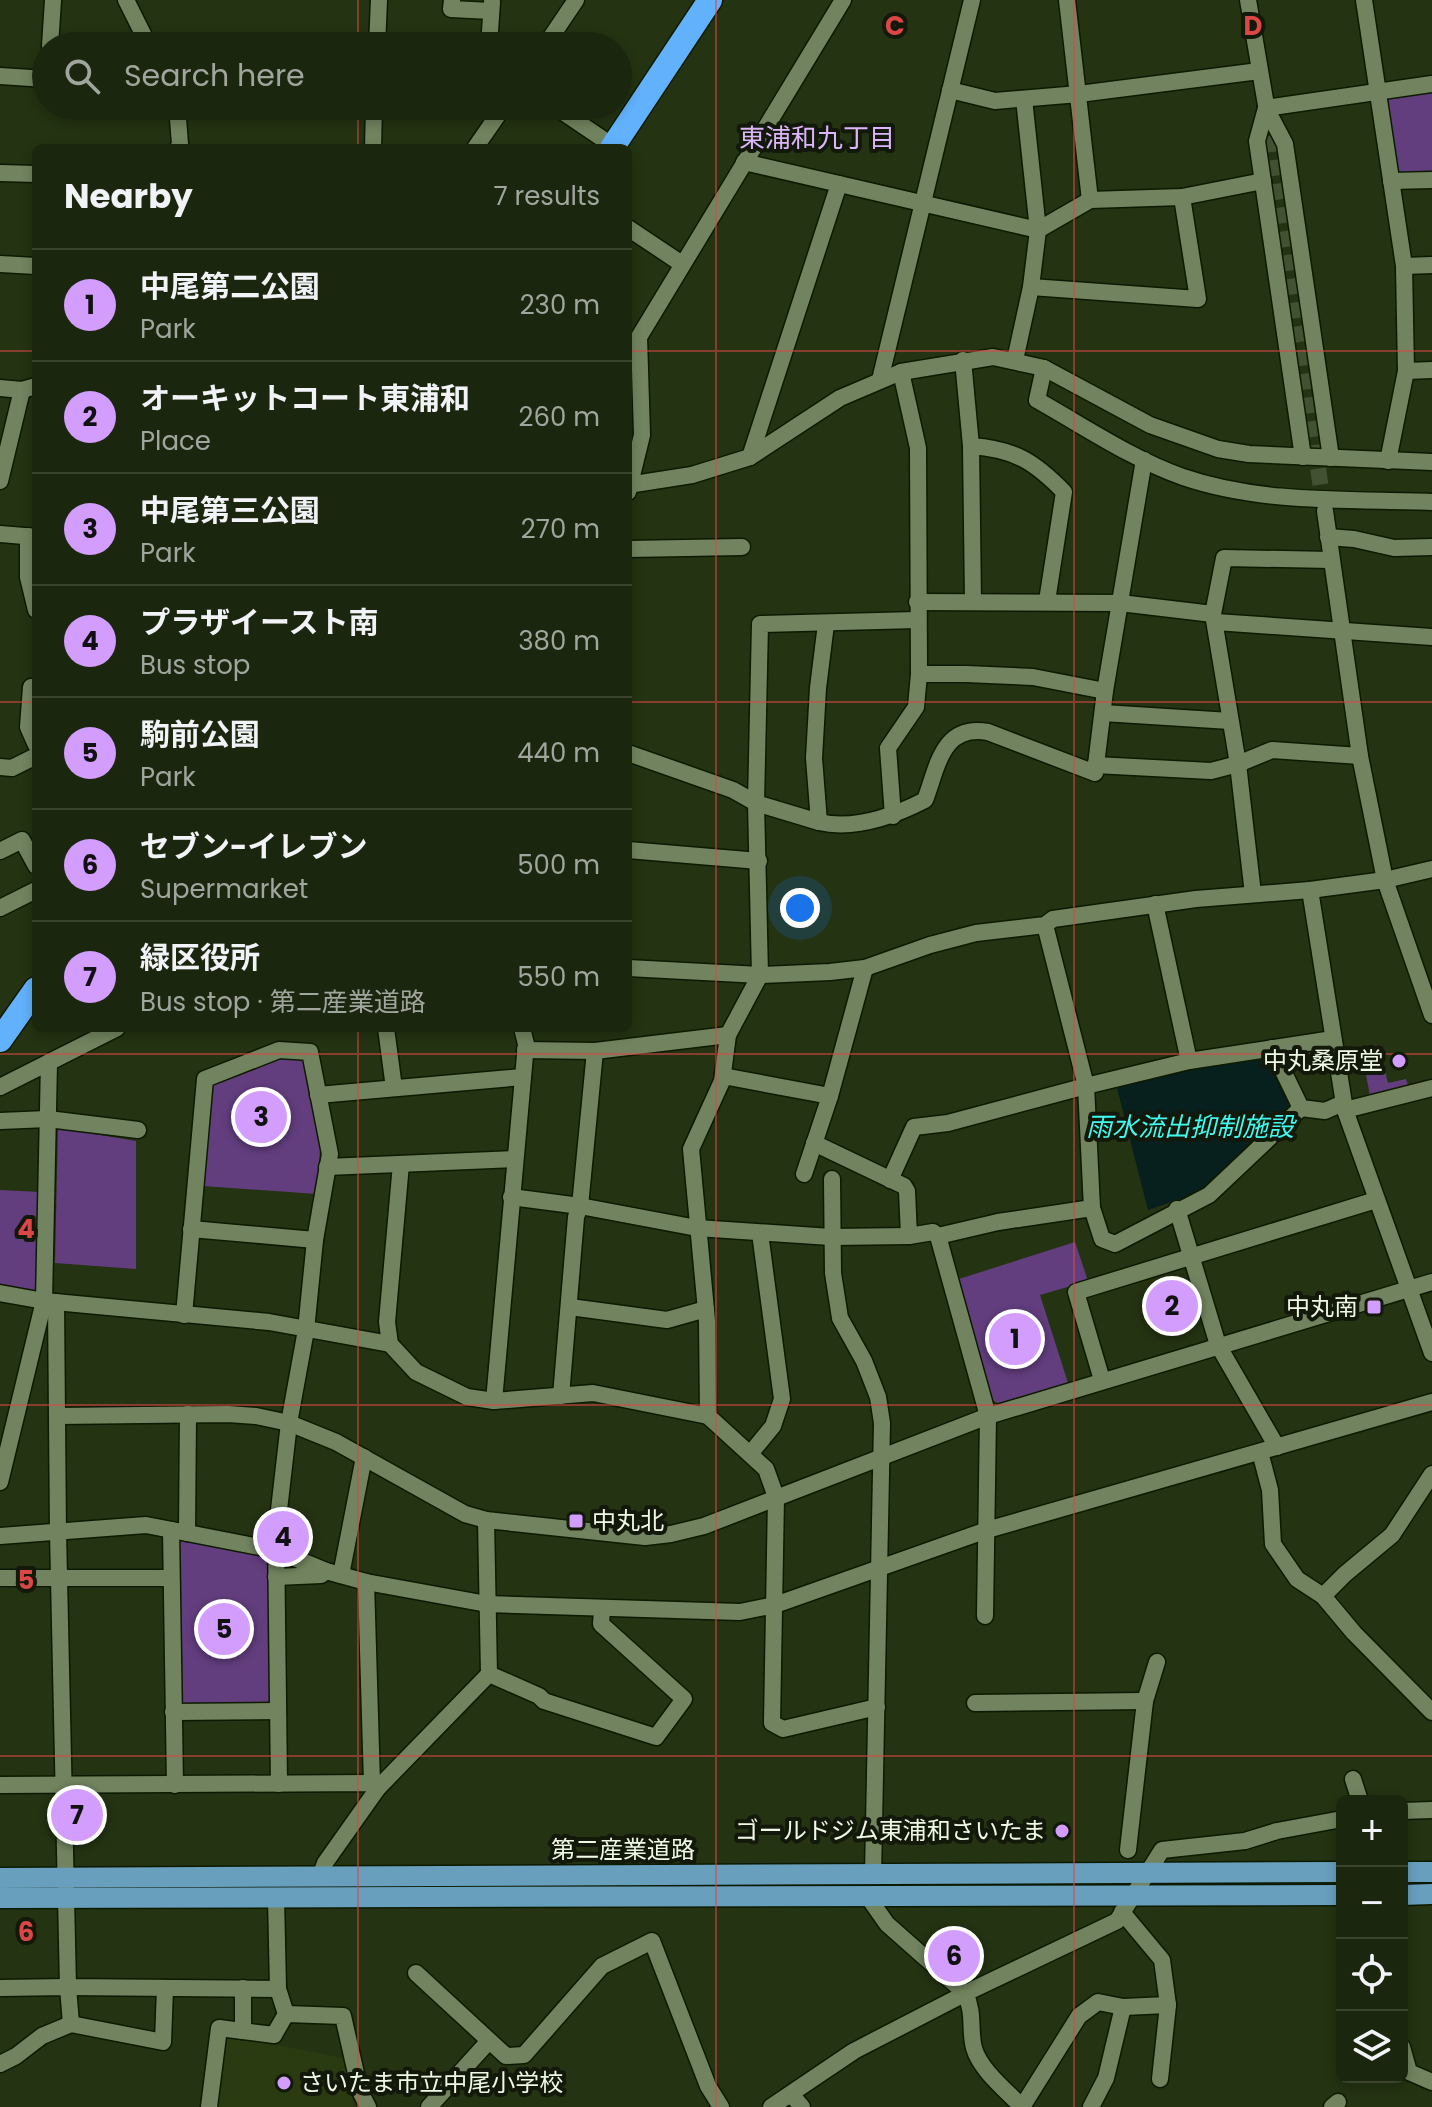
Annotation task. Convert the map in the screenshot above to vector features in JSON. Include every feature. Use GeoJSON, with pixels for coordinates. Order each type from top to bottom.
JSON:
{"type":"FeatureCollection","features":[{"type":"Feature","properties":{"kind":"highway"},"geometry":{"type":"LineString","coordinates":[[632,117],[710,0]]}},
{"type":"Feature","properties":{"kind":"highway"},"geometry":{"type":"LineString","coordinates":[[614,144],[630,120]]}},
{"type":"Feature","properties":{"kind":"highway"},"geometry":{"type":"LineString","coordinates":[[3,1029],[32,994]]}},
{"type":"Feature","properties":{"kind":"main road","name":"第二産業道路"},"geometry":{"type":"LineString","coordinates":[[0,1898],[65,1888],[320,1877],[1336,1872]]}},
{"type":"Feature","properties":{"kind":"main road"},"geometry":{"type":"LineString","coordinates":[[1408,1872],[1432,1872]]}},
{"type":"Feature","properties":{"kind":"main road","name":"第二産業道路"},"geometry":{"type":"LineString","coordinates":[[0,1878],[65,1888],[276,1897],[868,1897],[1128,1904],[1336,1895]]}},
{"type":"Feature","properties":{"kind":"main road"},"geometry":{"type":"LineString","coordinates":[[1408,1895],[1432,1894]]}},
{"type":"Feature","properties":{"kind":"street"},"geometry":{"type":"LineString","coordinates":[[51,32],[53,0]]}},
{"type":"Feature","properties":{"kind":"street"},"geometry":{"type":"LineString","coordinates":[[126,0],[142,32]]}},
{"type":"Feature","properties":{"kind":"street"},"geometry":{"type":"LineString","coordinates":[[378,32],[379,0]]}},
{"type":"Feature","properties":{"kind":"street"},"geometry":{"type":"LineString","coordinates":[[452,0],[451,9],[492,6],[490,32]]}},
{"type":"Feature","properties":{"kind":"street"},"geometry":{"type":"LineString","coordinates":[[554,32],[576,0]]}},
{"type":"Feature","properties":{"kind":"street"},"geometry":{"type":"LineString","coordinates":[[632,475],[642,435],[634,352],[639,337],[843,0]]}},
{"type":"Feature","properties":{"kind":"street"},"geometry":{"type":"LineString","coordinates":[[880,380],[972,0]]}},
{"type":"Feature","properties":{"kind":"street"},"geometry":{"type":"LineString","coordinates":[[1067,0],[1090,200]]}},
{"type":"Feature","properties":{"kind":"street"},"geometry":{"type":"LineString","coordinates":[[1248,0],[1271,136]]}},
{"type":"Feature","properties":{"kind":"street"},"geometry":{"type":"LineString","coordinates":[[1364,0],[1404,266],[1406,371],[1388,461]]}},
{"type":"Feature","properties":{"kind":"street"},"geometry":{"type":"LineString","coordinates":[[950,90],[995,101],[1079,94],[1259,71]]}},
{"type":"Feature","properties":{"kind":"street"},"geometry":{"type":"LineString","coordinates":[[0,76],[32,78]]}},
{"type":"Feature","properties":{"kind":"street"},"geometry":{"type":"LineString","coordinates":[[1266,108],[1432,84]]}},
{"type":"Feature","properties":{"kind":"street"},"geometry":{"type":"LineString","coordinates":[[1015,360],[1031,287],[1038,230],[1024,99]]}},
{"type":"Feature","properties":{"kind":"street"},"geometry":{"type":"LineString","coordinates":[[1266,108],[1257,141],[1303,457]]}},
{"type":"Feature","properties":{"kind":"street"},"geometry":{"type":"LineString","coordinates":[[1266,108],[1285,144],[1331,458]]}},
{"type":"Feature","properties":{"kind":"street"},"geometry":{"type":"LineString","coordinates":[[178,120],[180,144]]}},
{"type":"Feature","properties":{"kind":"street"},"geometry":{"type":"LineString","coordinates":[[373,144],[374,120]]}},
{"type":"Feature","properties":{"kind":"street"},"geometry":{"type":"LineString","coordinates":[[478,144],[494,120]]}},
{"type":"Feature","properties":{"kind":"street"},"geometry":{"type":"LineString","coordinates":[[574,120],[608,144]]}},
{"type":"Feature","properties":{"kind":"street"},"geometry":{"type":"LineString","coordinates":[[744,162],[1038,230],[1090,200],[1182,197],[1263,181]]}},
{"type":"Feature","properties":{"kind":"street"},"geometry":{"type":"LineString","coordinates":[[0,173],[32,174]]}},
{"type":"Feature","properties":{"kind":"street"},"geometry":{"type":"LineString","coordinates":[[1391,181],[1432,180]]}},
{"type":"Feature","properties":{"kind":"street"},"geometry":{"type":"LineString","coordinates":[[750,457],[839,184]]}},
{"type":"Feature","properties":{"kind":"street"},"geometry":{"type":"LineString","coordinates":[[1031,287],[1198,299],[1182,197]]}},
{"type":"Feature","properties":{"kind":"street"},"geometry":{"type":"LineString","coordinates":[[632,231],[682,264]]}},
{"type":"Feature","properties":{"kind":"street"},"geometry":{"type":"LineString","coordinates":[[0,264],[32,266]]}},
{"type":"Feature","properties":{"kind":"street"},"geometry":{"type":"LineString","coordinates":[[1404,266],[1432,265]]}},
{"type":"Feature","properties":{"kind":"street"},"geometry":{"type":"LineString","coordinates":[[632,486],[692,475],[750,457],[840,398],[901,372],[993,357],[1044,368],[1150,425],[1194,442],[1249,454],[1432,462]]}},
{"type":"Feature","properties":{"kind":"street"},"geometry":{"type":"LineString","coordinates":[[963,360],[971,446],[973,601]]}},
{"type":"Feature","properties":{"kind":"street"},"geometry":{"type":"LineString","coordinates":[[1044,368],[1037,400],[1144,460],[1183,476],[1244,492],[1432,502]]}},
{"type":"Feature","properties":{"kind":"street"},"geometry":{"type":"LineString","coordinates":[[1406,371],[1432,370]]}},
{"type":"Feature","properties":{"kind":"street"},"geometry":{"type":"LineString","coordinates":[[893,816],[888,748],[916,707],[919,674],[918,448],[901,372]]}},
{"type":"Feature","properties":{"kind":"street"},"geometry":{"type":"LineString","coordinates":[[0,388],[29,388],[0,481]]}},
{"type":"Feature","properties":{"kind":"street"},"geometry":{"type":"LineString","coordinates":[[971,446],[998,448],[1020,457],[1045,473],[1064,492],[1047,601]]}},
{"type":"Feature","properties":{"kind":"street"},"geometry":{"type":"LineString","coordinates":[[632,754],[733,790],[756,803],[832,825],[893,816],[925,800],[947,744],[958,734],[972,729],[988,732],[1054,760],[1095,773],[1105,691],[1144,460]]}},
{"type":"Feature","properties":{"kind":"street"},"geometry":{"type":"LineString","coordinates":[[1325,511],[1360,756],[1385,880],[1432,1015]]}},
{"type":"Feature","properties":{"kind":"street"},"geometry":{"type":"LineString","coordinates":[[0,534],[32,536],[28,577],[32,594]]}},
{"type":"Feature","properties":{"kind":"street"},"geometry":{"type":"LineString","coordinates":[[1328,537],[1394,548],[1432,547]]}},
{"type":"Feature","properties":{"kind":"street"},"geometry":{"type":"LineString","coordinates":[[632,549],[742,547]]}},
{"type":"Feature","properties":{"kind":"street"},"geometry":{"type":"LineString","coordinates":[[1253,894],[1238,764],[1215,618],[1224,558],[1331,560]]}},
{"type":"Feature","properties":{"kind":"street"},"geometry":{"type":"LineString","coordinates":[[917,602],[1120,603],[1215,618],[1342,632],[1432,637]]}},
{"type":"Feature","properties":{"kind":"street"},"geometry":{"type":"LineString","coordinates":[[708,1416],[706,1309],[691,1149],[723,1076],[728,1035],[760,975],[756,803],[760,624],[917,620]]}},
{"type":"Feature","properties":{"kind":"street"},"geometry":{"type":"LineString","coordinates":[[819,822],[814,758],[826,624]]}},
{"type":"Feature","properties":{"kind":"street"},"geometry":{"type":"LineString","coordinates":[[919,674],[1033,677],[1105,691]]}},
{"type":"Feature","properties":{"kind":"street"},"geometry":{"type":"LineString","coordinates":[[31,687],[28,727],[32,736]]}},
{"type":"Feature","properties":{"kind":"street"},"geometry":{"type":"LineString","coordinates":[[1103,713],[1230,721]]}},
{"type":"Feature","properties":{"kind":"street"},"geometry":{"type":"LineString","coordinates":[[1095,765],[1211,771],[1272,750],[1360,756]]}},
{"type":"Feature","properties":{"kind":"street"},"geometry":{"type":"LineString","coordinates":[[0,767],[12,768],[32,758]]}},
{"type":"Feature","properties":{"kind":"street"},"geometry":{"type":"LineString","coordinates":[[0,851],[22,840],[32,859]]}},
{"type":"Feature","properties":{"kind":"street"},"geometry":{"type":"LineString","coordinates":[[632,850],[759,861]]}},
{"type":"Feature","properties":{"kind":"street"},"geometry":{"type":"LineString","coordinates":[[632,968],[760,975],[865,968],[976,933],[1045,925],[1053,919],[1155,904],[1310,890],[1385,880],[1432,869]]}},
{"type":"Feature","properties":{"kind":"street"},"geometry":{"type":"LineString","coordinates":[[1310,890],[1344,1106],[1432,1353]]}},
{"type":"Feature","properties":{"kind":"street"},"geometry":{"type":"LineString","coordinates":[[0,908],[32,892]]}},
{"type":"Feature","properties":{"kind":"street"},"geometry":{"type":"LineString","coordinates":[[1155,904],[1189,1061]]}},
{"type":"Feature","properties":{"kind":"street"},"geometry":{"type":"LineString","coordinates":[[1045,925],[1086,1086],[1092,1208],[1102,1239],[1115,1244],[1209,1195],[1301,1108]]}},
{"type":"Feature","properties":{"kind":"street"},"geometry":{"type":"LineString","coordinates":[[804,1174],[830,1096],[865,968]]}},
{"type":"Feature","properties":{"kind":"street"},"geometry":{"type":"LineString","coordinates":[[0,1087],[109,1032]]}},
{"type":"Feature","properties":{"kind":"street"},"geometry":{"type":"LineString","coordinates":[[387,1032],[394,1088]]}},
{"type":"Feature","properties":{"kind":"street"},"geometry":{"type":"LineString","coordinates":[[494,1401],[523,1077],[523,1032]]}},
{"type":"Feature","properties":{"kind":"street"},"geometry":{"type":"LineString","coordinates":[[525,1050],[595,1051],[728,1035]]}},
{"type":"Feature","properties":{"kind":"street"},"geometry":{"type":"LineString","coordinates":[[890,1180],[914,1127],[948,1123],[1189,1061],[1333,1039]]}},
{"type":"Feature","properties":{"kind":"street"},"geometry":{"type":"LineString","coordinates":[[1272,1048],[1301,1108]]}},
{"type":"Feature","properties":{"kind":"street"},"geometry":{"type":"LineString","coordinates":[[184,1315],[205,1079],[279,1050],[310,1052],[330,1154],[315,1240],[306,1330],[289,1423],[275,1550],[279,1784]]}},
{"type":"Feature","properties":{"kind":"street"},"geometry":{"type":"LineString","coordinates":[[561,1396],[576,1217],[580,1206],[595,1051]]}},
{"type":"Feature","properties":{"kind":"street"},"geometry":{"type":"LineString","coordinates":[[49,1062],[50,1302],[57,1416],[65,1888],[71,2024]]}},
{"type":"Feature","properties":{"kind":"street"},"geometry":{"type":"LineString","coordinates":[[723,1076],[830,1096]]}},
{"type":"Feature","properties":{"kind":"street"},"geometry":{"type":"LineString","coordinates":[[318,1095],[523,1077]]}},
{"type":"Feature","properties":{"kind":"street"},"geometry":{"type":"LineString","coordinates":[[1301,1108],[1325,1111],[1432,1088]]}},
{"type":"Feature","properties":{"kind":"street"},"geometry":{"type":"LineString","coordinates":[[0,1121],[48,1119],[138,1130]]}},
{"type":"Feature","properties":{"kind":"street"},"geometry":{"type":"LineString","coordinates":[[814,1143],[904,1186],[907,1191],[909,1236]]}},
{"type":"Feature","properties":{"kind":"street"},"geometry":{"type":"LineString","coordinates":[[327,1167],[515,1159]]}},
{"type":"Feature","properties":{"kind":"street"},"geometry":{"type":"LineString","coordinates":[[401,1164],[387,1322],[390,1344],[416,1372],[467,1397],[494,1401],[593,1393],[708,1416],[766,1469],[776,1497],[772,1723],[783,1729],[877,1707]]}},
{"type":"Feature","properties":{"kind":"street"},"geometry":{"type":"LineString","coordinates":[[832,1179],[833,1273],[840,1318],[864,1361],[878,1397],[883,1457],[873,1875]]}},
{"type":"Feature","properties":{"kind":"street"},"geometry":{"type":"LineString","coordinates":[[511,1197],[580,1206],[697,1228],[831,1237],[909,1236],[933,1232],[938,1236],[988,1416],[985,1616]]}},
{"type":"Feature","properties":{"kind":"street"},"geometry":{"type":"LineString","coordinates":[[1102,1380],[1076,1292],[1376,1200]]}},
{"type":"Feature","properties":{"kind":"street"},"geometry":{"type":"LineString","coordinates":[[938,1236],[998,1222],[1092,1208]]}},
{"type":"Feature","properties":{"kind":"street"},"geometry":{"type":"LineString","coordinates":[[1177,1209],[1218,1345],[1277,1447]]}},
{"type":"Feature","properties":{"kind":"street"},"geometry":{"type":"LineString","coordinates":[[191,1229],[315,1240]]}},
{"type":"Feature","properties":{"kind":"street"},"geometry":{"type":"LineString","coordinates":[[750,1454],[773,1426],[782,1399],[760,1233]]}},
{"type":"Feature","properties":{"kind":"street"},"geometry":{"type":"LineString","coordinates":[[57,1416],[256,1416],[312,1430],[447,1505],[486,1520],[645,1537],[704,1526],[988,1416],[1432,1282]]}},
{"type":"Feature","properties":{"kind":"street"},"geometry":{"type":"LineString","coordinates":[[0,1293],[50,1302],[254,1320],[390,1344]]}},
{"type":"Feature","properties":{"kind":"street"},"geometry":{"type":"LineString","coordinates":[[0,1482],[50,1302]]}},
{"type":"Feature","properties":{"kind":"street"},"geometry":{"type":"LineString","coordinates":[[570,1307],[667,1320],[706,1309]]}},
{"type":"Feature","properties":{"kind":"street"},"geometry":{"type":"LineString","coordinates":[[0,1536],[146,1525],[275,1550],[333,1573],[366,1582],[487,1604],[740,1612],[775,1605],[987,1530],[1432,1402]]}},
{"type":"Feature","properties":{"kind":"street"},"geometry":{"type":"LineString","coordinates":[[175,1785],[171,1578],[179,1531],[188,1414]]}},
{"type":"Feature","properties":{"kind":"street"},"geometry":{"type":"LineString","coordinates":[[1260,1452],[1270,1490],[1273,1544],[1297,1579],[1323,1596],[1354,1633],[1432,1712]]}},
{"type":"Feature","properties":{"kind":"street"},"geometry":{"type":"LineString","coordinates":[[333,1573],[364,1457]]}},
{"type":"Feature","properties":{"kind":"street"},"geometry":{"type":"LineString","coordinates":[[1323,1596],[1392,1535],[1432,1474]]}},
{"type":"Feature","properties":{"kind":"street"},"geometry":{"type":"LineString","coordinates":[[320,1877],[325,1863],[375,1786],[489,1674],[486,1520]]}},
{"type":"Feature","properties":{"kind":"street"},"geometry":{"type":"LineString","coordinates":[[276,1577],[333,1573]]}},
{"type":"Feature","properties":{"kind":"street"},"geometry":{"type":"LineString","coordinates":[[0,1578],[171,1578]]}},
{"type":"Feature","properties":{"kind":"street"},"geometry":{"type":"LineString","coordinates":[[366,1582],[375,1786]]}},
{"type":"Feature","properties":{"kind":"street"},"geometry":{"type":"LineString","coordinates":[[489,1674],[544,1701],[656,1737],[684,1699],[601,1624],[602,1610]]}},
{"type":"Feature","properties":{"kind":"street"},"geometry":{"type":"LineString","coordinates":[[1128,1850],[1145,1701],[1157,1662]]}},
{"type":"Feature","properties":{"kind":"street"},"geometry":{"type":"LineString","coordinates":[[975,1703],[1145,1701]]}},
{"type":"Feature","properties":{"kind":"street"},"geometry":{"type":"LineString","coordinates":[[173,1712],[278,1711]]}},
{"type":"Feature","properties":{"kind":"street"},"geometry":{"type":"LineString","coordinates":[[1353,1779],[1358,1795]]}},
{"type":"Feature","properties":{"kind":"street"},"geometry":{"type":"LineString","coordinates":[[0,1785],[375,1786]]}},
{"type":"Feature","properties":{"kind":"street"},"geometry":{"type":"LineString","coordinates":[[1408,1811],[1432,1810]]}},
{"type":"Feature","properties":{"kind":"street"},"geometry":{"type":"LineString","coordinates":[[771,2107],[796,2100],[854,2051],[965,1993],[1117,1921],[1162,1850],[1245,1841],[1277,1831],[1336,1820]]}},
{"type":"Feature","properties":{"kind":"street"},"geometry":{"type":"LineString","coordinates":[[209,2107],[219,2028],[274,2035],[286,2014],[278,1989],[276,1897]]}},
{"type":"Feature","properties":{"kind":"street"},"geometry":{"type":"LineString","coordinates":[[868,1897],[887,1924],[965,1993],[972,2007],[974,2049],[1022,2107],[1079,2016],[1098,2002],[1123,2007],[1168,2005]]}},
{"type":"Feature","properties":{"kind":"street"},"geometry":{"type":"LineString","coordinates":[[1128,1904],[1162,1960],[1168,2005],[1160,2079]]}},
{"type":"Feature","properties":{"kind":"street"},"geometry":{"type":"LineString","coordinates":[[416,1973],[506,2056],[524,2055],[602,1966],[652,1941],[708,2086],[721,2107]]}},
{"type":"Feature","properties":{"kind":"street"},"geometry":{"type":"LineString","coordinates":[[0,1988],[278,1989]]}},
{"type":"Feature","properties":{"kind":"street"},"geometry":{"type":"LineString","coordinates":[[0,2064],[42,2036],[71,2024],[163,2042],[165,1988]]}},
{"type":"Feature","properties":{"kind":"street"},"geometry":{"type":"LineString","coordinates":[[243,1988],[243,2031]]}},
{"type":"Feature","properties":{"kind":"street"},"geometry":{"type":"LineString","coordinates":[[1091,2107],[1106,2078],[1123,2007]]}},
{"type":"Feature","properties":{"kind":"street"},"geometry":{"type":"LineString","coordinates":[[286,2014],[343,2016],[360,2091],[368,2107]]}},
{"type":"Feature","properties":{"kind":"street"},"geometry":{"type":"LineString","coordinates":[[429,2107],[489,2041]]}},
{"type":"Feature","properties":{"kind":"street"},"geometry":{"type":"LineString","coordinates":[[1408,2068],[1409,2072],[1432,2082]]}},
{"type":"Feature","properties":{"kind":"street"},"geometry":{"type":"LineString","coordinates":[[1332,2107],[1338,2102],[1339,2107]]}},
{"type":"Feature","properties":{"kind":"shaded area"},"geometry":{"type":"Polygon","coordinates":[[[1432,91],[1432,175],[1401,176],[1395,171],[1384,104],[1387,97],[1432,91]]]}},
{"type":"Feature","properties":{"kind":"shaded area"},"geometry":{"type":"Polygon","coordinates":[[[1378,1045],[1388,1083],[1406,1079],[1409,1088],[1370,1096],[1361,1048],[1378,1045]]]}},
{"type":"Feature","properties":{"kind":"shaded area"},"geometry":{"type":"Polygon","coordinates":[[[301,1055],[306,1058],[320,1149],[317,1194],[203,1186],[209,1084],[271,1059],[301,1055]]]}},
{"type":"Feature","properties":{"kind":"shaded area"},"geometry":{"type":"Polygon","coordinates":[[[58,1128],[136,1141],[136,1269],[55,1263],[58,1128]]]}},
{"type":"Feature","properties":{"kind":"shaded area"},"geometry":{"type":"Polygon","coordinates":[[[0,1190],[40,1192],[37,1291],[0,1284],[0,1190]]]}},
{"type":"Feature","properties":{"kind":"shaded area"},"geometry":{"type":"Polygon","coordinates":[[[1075,1242],[1088,1281],[1040,1295],[1068,1383],[998,1403],[992,1400],[959,1279],[1075,1242]]]}},
{"type":"Feature","properties":{"kind":"shaded area"},"geometry":{"type":"Polygon","coordinates":[[[176,1537],[267,1556],[271,1701],[268,1707],[186,1708],[179,1703],[176,1537]]]}},
{"type":"Feature","properties":{"kind":"shaded area","name":"さいたま市立中尾小学校"},"geometry":{"type":"Polygon","coordinates":[[[225,2035],[343,2058],[354,2107],[217,2107],[225,2035]]]}},
{"type":"Feature","properties":{"kind":"water","name":"雨水流出抑制施設"},"geometry":{"type":"Polygon","coordinates":[[[1268,1059],[1293,1106],[1206,1190],[1148,1210],[1117,1088],[1192,1069],[1268,1059]]]}},
{"type":"Feature","properties":{"kind":"tunnel"},"geometry":{"type":"LineString","coordinates":[[1271,136],[1324,510]]}},
{"type":"Feature","properties":{"kind":"place","name":"中丸桑原堂"},"geometry":{"type":"Point","coordinates":[1399,1061]}},
{"type":"Feature","properties":{"kind":"place","name":"中尾第三公園"},"geometry":{"type":"Point","coordinates":[261,1117]}},
{"type":"Feature","properties":{"kind":"place","name":"オーキットコート東浦和"},"geometry":{"type":"Point","coordinates":[1172,1306]}},
{"type":"Feature","properties":{"kind":"place","name":"中丸南"},"geometry":{"type":"Point","coordinates":[1374,1307]}},
{"type":"Feature","properties":{"kind":"place","name":"中尾第二公園"},"geometry":{"type":"Point","coordinates":[1015,1339]}},
{"type":"Feature","properties":{"kind":"place","name":"中丸北"},"geometry":{"type":"Point","coordinates":[576,1521]}},
{"type":"Feature","properties":{"kind":"place","name":"プラザイースト南"},"geometry":{"type":"Point","coordinates":[283,1537]}},
{"type":"Feature","properties":{"kind":"place","name":"駒前公園"},"geometry":{"type":"Point","coordinates":[224,1629]}},
{"type":"Feature","properties":{"kind":"place","name":"緑区役所"},"geometry":{"type":"Point","coordinates":[77,1815]}},
{"type":"Feature","properties":{"kind":"place","name":"ゴールドジム東浦和さいたま"},"geometry":{"type":"Point","coordinates":[1062,1831]}},
{"type":"Feature","properties":{"kind":"place","name":"セブン-イレブン"},"geometry":{"type":"Point","coordinates":[954,1956]}},
{"type":"Feature","properties":{"kind":"place","name":"さいたま市立中尾小学校"},"geometry":{"type":"Point","coordinates":[284,2083]}},
{"type":"Feature","properties":{"kind":"district","name":"東浦和九丁目"},"geometry":{"type":"Point","coordinates":[817,138]}}]}
